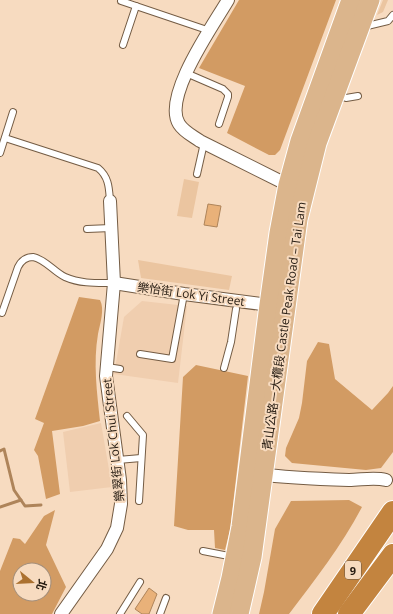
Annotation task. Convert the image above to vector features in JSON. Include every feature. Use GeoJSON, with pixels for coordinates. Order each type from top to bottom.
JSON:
{"type":"FeatureCollection","features":[{"type":"Feature","properties":{"kind":"highway","name":"9"},"geometry":{"type":"LineString","coordinates":[[323,614],[393,512]]}},
{"type":"Feature","properties":{"kind":"highway","name":"9"},"geometry":{"type":"LineString","coordinates":[[349,614],[393,555]]}},
{"type":"Feature","properties":{"kind":"main road","name":"青山公路－大欖段 Castle Peak Road – Tai Lam"},"geometry":{"type":"LineString","coordinates":[[239,614],[252,558],[256,474],[269,305],[279,233],[288,185],[300,141],[351,0]]}},
{"type":"Feature","properties":{"kind":"main road","name":"青山公路－大欖段 Castle Peak Road – Tai Lam"},"geometry":{"type":"LineString","coordinates":[[222,614],[241,527],[256,474],[298,219],[317,143],[370,0]]}},
{"type":"Feature","properties":{"kind":"street"},"geometry":{"type":"LineString","coordinates":[[228,0],[186,73],[176,104],[178,124],[188,134],[204,143],[288,185]]}},
{"type":"Feature","properties":{"kind":"street","name":"樂翠街 Lok Chui Street"},"geometry":{"type":"LineString","coordinates":[[61,614],[107,549],[117,528],[121,510],[122,492],[106,376],[114,283],[110,202]]}},
{"type":"Feature","properties":{"kind":"street","name":"樂怡街 Lok Yi Street"},"geometry":{"type":"LineString","coordinates":[[114,283],[269,305]]}},
{"type":"Feature","properties":{"kind":"street"},"geometry":{"type":"LineString","coordinates":[[256,474],[309,478],[386,480]]}},
{"type":"Feature","properties":{"kind":"lane"},"geometry":{"type":"LineString","coordinates":[[121,1],[210,31]]}},
{"type":"Feature","properties":{"kind":"lane"},"geometry":{"type":"LineString","coordinates":[[123,45],[136,6]]}},
{"type":"Feature","properties":{"kind":"lane"},"geometry":{"type":"LineString","coordinates":[[360,27],[388,21],[393,15]]}},
{"type":"Feature","properties":{"kind":"lane"},"geometry":{"type":"LineString","coordinates":[[186,73],[223,88],[228,94],[219,124]]}},
{"type":"Feature","properties":{"kind":"lane"},"geometry":{"type":"LineString","coordinates":[[335,95],[346,98],[358,96]]}},
{"type":"Feature","properties":{"kind":"lane"},"geometry":{"type":"LineString","coordinates":[[0,153],[13,112]]}},
{"type":"Feature","properties":{"kind":"lane"},"geometry":{"type":"LineString","coordinates":[[5,138],[98,168],[107,180],[110,202]]}},
{"type":"Feature","properties":{"kind":"lane"},"geometry":{"type":"LineString","coordinates":[[197,174],[204,143]]}},
{"type":"Feature","properties":{"kind":"lane"},"geometry":{"type":"LineString","coordinates":[[87,229],[111,228]]}},
{"type":"Feature","properties":{"kind":"lane"},"geometry":{"type":"LineString","coordinates":[[2,313],[18,267],[21,262],[30,257],[40,260],[65,276],[88,283],[114,283]]}},
{"type":"Feature","properties":{"kind":"lane"},"geometry":{"type":"LineString","coordinates":[[140,354],[172,359],[184,294]]}},
{"type":"Feature","properties":{"kind":"lane"},"geometry":{"type":"LineString","coordinates":[[224,368],[231,342],[236,309]]}},
{"type":"Feature","properties":{"kind":"lane"},"geometry":{"type":"LineString","coordinates":[[107,367],[120,369]]}},
{"type":"Feature","properties":{"kind":"lane"},"geometry":{"type":"LineString","coordinates":[[127,416],[142,435],[139,501]]}},
{"type":"Feature","properties":{"kind":"lane"},"geometry":{"type":"LineString","coordinates":[[118,460],[141,458]]}},
{"type":"Feature","properties":{"kind":"lane"},"geometry":{"type":"LineString","coordinates":[[203,551],[235,558]]}},
{"type":"Feature","properties":{"kind":"lane"},"geometry":{"type":"LineString","coordinates":[[120,614],[140,582]]}},
{"type":"Feature","properties":{"kind":"lane"},"geometry":{"type":"LineString","coordinates":[[160,614],[166,598]]}},
{"type":"Feature","properties":{"kind":"shaded area"},"geometry":{"type":"Polygon","coordinates":[[[239,0],[336,0],[280,150],[275,155],[269,155],[227,133],[245,86],[199,68],[239,0]]]}},
{"type":"Feature","properties":{"kind":"shaded area"},"geometry":{"type":"Polygon","coordinates":[[[383,0],[388,0],[383,12],[377,15],[383,0]]]}},
{"type":"Feature","properties":{"kind":"shaded area"},"geometry":{"type":"Polygon","coordinates":[[[184,179],[199,182],[192,218],[177,216],[184,179]]]}},
{"type":"Feature","properties":{"kind":"shaded area"},"geometry":{"type":"Polygon","coordinates":[[[208,204],[221,206],[217,227],[204,225],[208,204]]]}},
{"type":"Feature","properties":{"kind":"shaded area"},"geometry":{"type":"Polygon","coordinates":[[[138,260],[232,276],[229,290],[141,278],[138,260]]]}},
{"type":"Feature","properties":{"kind":"shaded area"},"geometry":{"type":"Polygon","coordinates":[[[79,297],[100,300],[102,308],[96,356],[100,421],[83,426],[52,431],[60,494],[46,499],[38,456],[34,450],[44,423],[35,419],[79,297]]]}},
{"type":"Feature","properties":{"kind":"shaded area"},"geometry":{"type":"Polygon","coordinates":[[[142,301],[187,306],[178,383],[114,374],[124,317],[142,301]]]}},
{"type":"Feature","properties":{"kind":"shaded area"},"geometry":{"type":"Polygon","coordinates":[[[318,342],[329,344],[335,379],[372,410],[393,386],[393,452],[381,468],[366,470],[292,463],[285,456],[286,448],[299,418],[307,361],[318,342]]]}},
{"type":"Feature","properties":{"kind":"shaded area"},"geometry":{"type":"Polygon","coordinates":[[[196,365],[248,376],[230,530],[225,550],[215,548],[214,530],[188,530],[174,526],[183,377],[196,365]]]}},
{"type":"Feature","properties":{"kind":"shaded area"},"geometry":{"type":"Polygon","coordinates":[[[101,423],[112,487],[70,492],[63,432],[101,423]]]}},
{"type":"Feature","properties":{"kind":"shaded area"},"geometry":{"type":"Polygon","coordinates":[[[349,500],[362,507],[337,549],[289,614],[259,614],[275,529],[291,501],[349,500]]]}},
{"type":"Feature","properties":{"kind":"shaded area"},"geometry":{"type":"Polygon","coordinates":[[[55,510],[46,545],[66,587],[52,614],[0,614],[0,571],[13,538],[20,539],[25,544],[44,516],[55,510]]]}},
{"type":"Feature","properties":{"kind":"shaded area"},"geometry":{"type":"Polygon","coordinates":[[[149,588],[157,594],[149,614],[142,614],[135,609],[149,588]]]}},
{"type":"Feature","properties":{"kind":"waterway"},"geometry":{"type":"LineString","coordinates":[[0,451],[4,449],[14,490],[25,506],[41,505]]}},
{"type":"Feature","properties":{"kind":"waterway"},"geometry":{"type":"LineString","coordinates":[[0,507],[21,500]]}}]}
